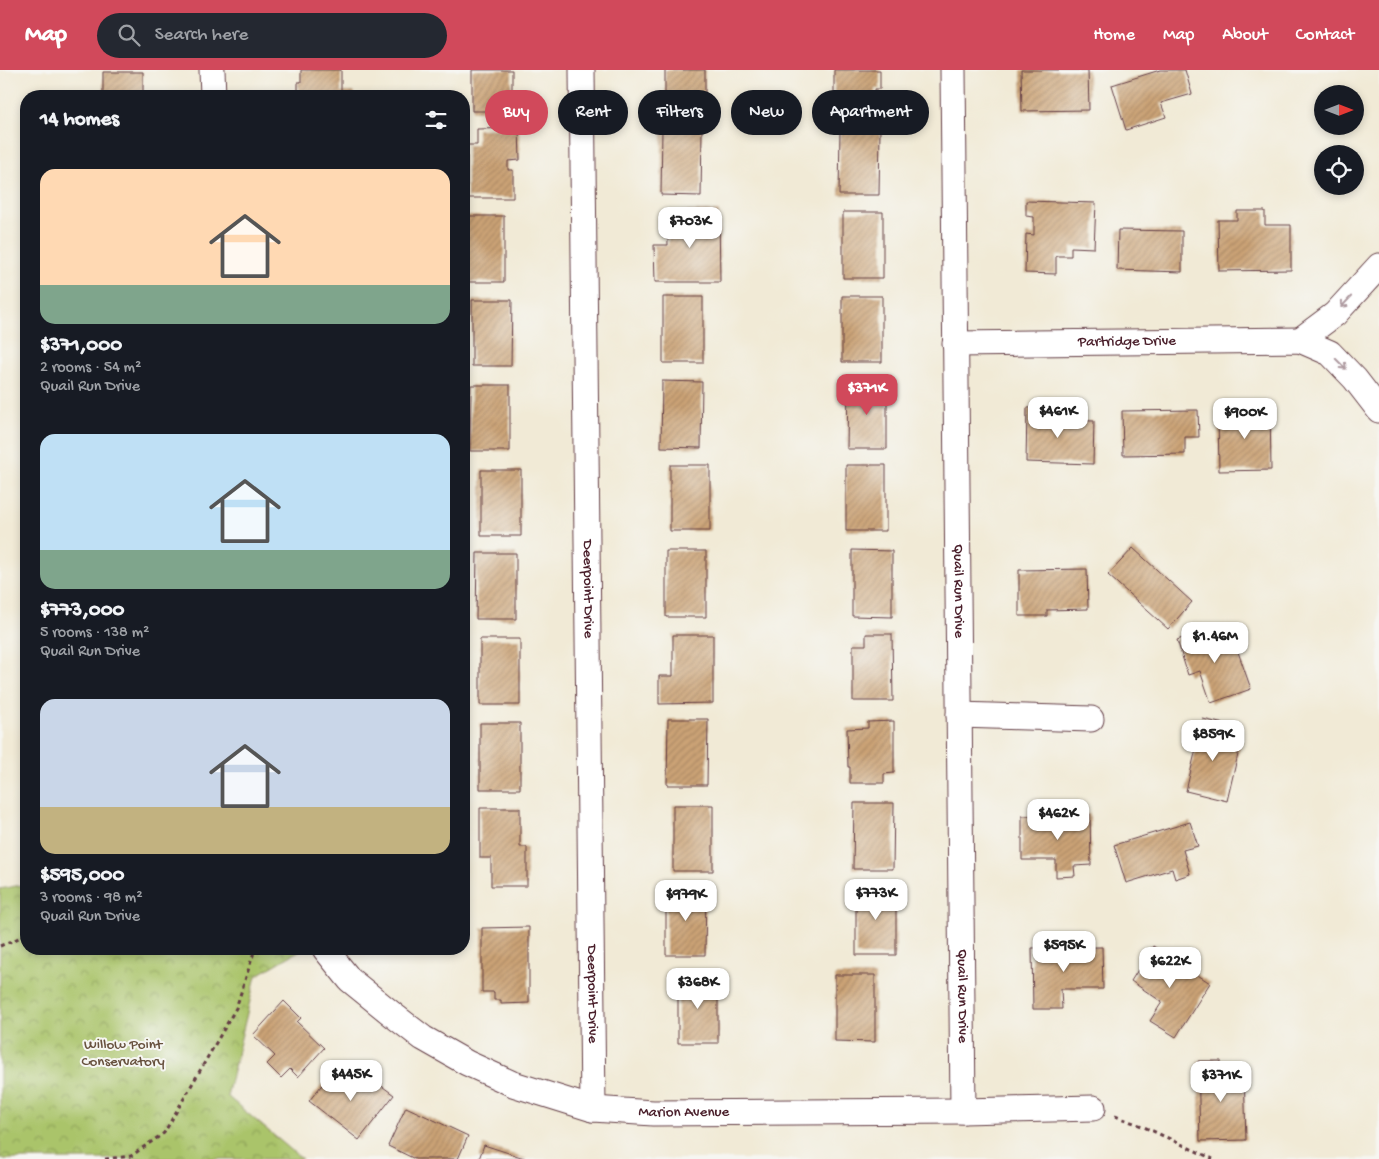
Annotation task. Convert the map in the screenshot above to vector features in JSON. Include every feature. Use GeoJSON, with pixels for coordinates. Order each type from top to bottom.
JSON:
{"type":"FeatureCollection","features":[{"type":"Feature","properties":{"kind":"street"},"geometry":{"type":"LineString","coordinates":[[212,70],[213,90]]}},
{"type":"Feature","properties":{"kind":"street","name":"Deerpoint Drive"},"geometry":{"type":"LineString","coordinates":[[582,70],[592,1108]]}},
{"type":"Feature","properties":{"kind":"street","name":"Quail Run Drive"},"geometry":{"type":"LineString","coordinates":[[952,70],[963,1111]]}},
{"type":"Feature","properties":{"kind":"street"},"geometry":{"type":"LineString","coordinates":[[1379,266],[1335,314],[1300,340],[1330,353],[1355,379],[1379,410]]}},
{"type":"Feature","properties":{"kind":"street","name":"Partridge Drive"},"geometry":{"type":"LineString","coordinates":[[955,344],[1300,340]]}},
{"type":"Feature","properties":{"kind":"street"},"geometry":{"type":"LineString","coordinates":[[959,714],[1091,719]]}},
{"type":"Feature","properties":{"kind":"street","name":"Marion Avenue"},"geometry":{"type":"LineString","coordinates":[[330,955],[350,980],[424,1038],[467,1063],[513,1084],[592,1108],[652,1114],[1093,1108]]}},
{"type":"Feature","properties":{"kind":"path"},"geometry":{"type":"LineString","coordinates":[[0,946],[20,938]]}},
{"type":"Feature","properties":{"kind":"path"},"geometry":{"type":"LineString","coordinates":[[104,1159],[131,1156],[164,1134],[236,1008],[253,955]]}},
{"type":"Feature","properties":{"kind":"path"},"geometry":{"type":"LineString","coordinates":[[1093,1108],[1142,1126],[1213,1159]]}},
{"type":"Feature","properties":{"kind":"green space","name":"Willow Point Conservatory"},"geometry":{"type":"Polygon","coordinates":[[[20,885],[20,955],[292,955],[256,976],[227,1096],[302,1159],[0,1159],[0,889],[20,885]]]}},
{"type":"Feature","properties":{"kind":"building"},"geometry":{"type":"Polygon","coordinates":[[[301,70],[341,70],[341,90],[298,90],[298,82],[301,82],[301,70]]]}},
{"type":"Feature","properties":{"kind":"building"},"geometry":{"type":"Polygon","coordinates":[[[472,70],[512,70],[512,90],[485,90],[485,111],[472,111],[472,70]]]}},
{"type":"Feature","properties":{"kind":"building"},"geometry":{"type":"Polygon","coordinates":[[[665,70],[705,70],[705,90],[665,90],[665,70]]]}},
{"type":"Feature","properties":{"kind":"building"},"geometry":{"type":"Polygon","coordinates":[[[834,70],[880,70],[880,89],[834,90],[834,70]]]}},
{"type":"Feature","properties":{"kind":"building"},"geometry":{"type":"Polygon","coordinates":[[[1021,70],[1088,70],[1089,110],[1022,111],[1021,70]]]}},
{"type":"Feature","properties":{"kind":"building"},"geometry":{"type":"Polygon","coordinates":[[[1160,70],[1185,70],[1192,94],[1161,103],[1166,117],[1126,130],[1112,85],[1160,70]]]}},
{"type":"Feature","properties":{"kind":"building"},"geometry":{"type":"Polygon","coordinates":[[[103,72],[143,72],[143,90],[103,90],[103,72]]]}},
{"type":"Feature","properties":{"kind":"building"},"geometry":{"type":"Polygon","coordinates":[[[477,129],[485,129],[485,135],[519,135],[520,160],[508,161],[508,170],[513,170],[513,198],[470,198],[470,145],[477,145],[477,129]]]}},
{"type":"Feature","properties":{"kind":"building"},"geometry":{"type":"Polygon","coordinates":[[[662,135],[702,135],[701,196],[661,195],[662,135]]]}},
{"type":"Feature","properties":{"kind":"building"},"geometry":{"type":"Polygon","coordinates":[[[840,135],[880,135],[879,195],[839,195],[840,135]]]}},
{"type":"Feature","properties":{"kind":"building"},"geometry":{"type":"Polygon","coordinates":[[[1026,201],[1096,203],[1094,248],[1071,247],[1071,256],[1056,256],[1056,274],[1025,273],[1026,234],[1034,235],[1034,217],[1026,216],[1026,201]]]}},
{"type":"Feature","properties":{"kind":"building"},"geometry":{"type":"Polygon","coordinates":[[[667,211],[719,211],[720,282],[655,282],[654,245],[668,245],[667,211]]]}},
{"type":"Feature","properties":{"kind":"building"},"geometry":{"type":"Polygon","coordinates":[[[1237,211],[1265,211],[1265,225],[1291,225],[1291,270],[1219,271],[1218,220],[1237,220],[1237,211]]]}},
{"type":"Feature","properties":{"kind":"building"},"geometry":{"type":"Polygon","coordinates":[[[843,212],[883,212],[883,278],[843,278],[843,212]]]}},
{"type":"Feature","properties":{"kind":"building"},"geometry":{"type":"Polygon","coordinates":[[[470,216],[504,216],[504,282],[470,282],[470,216]]]}},
{"type":"Feature","properties":{"kind":"building"},"geometry":{"type":"Polygon","coordinates":[[[1118,230],[1182,231],[1182,272],[1117,270],[1118,230]]]}},
{"type":"Feature","properties":{"kind":"building"},"geometry":{"type":"Polygon","coordinates":[[[842,296],[882,296],[882,362],[842,362],[842,296]]]}},
{"type":"Feature","properties":{"kind":"building"},"geometry":{"type":"Polygon","coordinates":[[[663,297],[703,297],[703,363],[663,363],[663,297]]]}},
{"type":"Feature","properties":{"kind":"building"},"geometry":{"type":"Polygon","coordinates":[[[472,300],[512,300],[511,366],[472,366],[472,300]]]}},
{"type":"Feature","properties":{"kind":"building"},"geometry":{"type":"Polygon","coordinates":[[[662,381],[702,382],[701,448],[661,447],[662,381]]]}},
{"type":"Feature","properties":{"kind":"building"},"geometry":{"type":"Polygon","coordinates":[[[848,383],[887,383],[887,449],[847,449],[848,383]]]}},
{"type":"Feature","properties":{"kind":"building"},"geometry":{"type":"Polygon","coordinates":[[[471,385],[510,385],[510,451],[470,451],[471,385]]]}},
{"type":"Feature","properties":{"kind":"building"},"geometry":{"type":"Polygon","coordinates":[[[1270,405],[1271,470],[1219,471],[1218,413],[1243,412],[1243,406],[1270,405]]]}},
{"type":"Feature","properties":{"kind":"building"},"geometry":{"type":"Polygon","coordinates":[[[1027,408],[1053,408],[1053,420],[1094,421],[1093,464],[1026,462],[1027,408]]]}},
{"type":"Feature","properties":{"kind":"building"},"geometry":{"type":"Polygon","coordinates":[[[1198,410],[1199,437],[1185,437],[1185,454],[1123,455],[1122,411],[1198,410]]]}},
{"type":"Feature","properties":{"kind":"building"},"geometry":{"type":"Polygon","coordinates":[[[670,465],[710,465],[710,531],[670,531],[670,465]]]}},
{"type":"Feature","properties":{"kind":"building"},"geometry":{"type":"Polygon","coordinates":[[[846,465],[886,465],[886,531],[846,531],[846,465]]]}},
{"type":"Feature","properties":{"kind":"building"},"geometry":{"type":"Polygon","coordinates":[[[481,470],[521,470],[521,536],[481,536],[481,470]]]}},
{"type":"Feature","properties":{"kind":"building"},"geometry":{"type":"Polygon","coordinates":[[[1133,548],[1192,602],[1168,629],[1108,575],[1133,548]]]}},
{"type":"Feature","properties":{"kind":"building"},"geometry":{"type":"Polygon","coordinates":[[[852,550],[892,551],[892,617],[852,616],[852,550]]]}},
{"type":"Feature","properties":{"kind":"building"},"geometry":{"type":"Polygon","coordinates":[[[666,551],[706,551],[706,617],[666,617],[666,551]]]}},
{"type":"Feature","properties":{"kind":"building"},"geometry":{"type":"Polygon","coordinates":[[[477,553],[516,553],[516,619],[476,619],[477,553]]]}},
{"type":"Feature","properties":{"kind":"building"},"geometry":{"type":"Polygon","coordinates":[[[1087,569],[1088,609],[1047,610],[1047,616],[1019,616],[1019,570],[1087,569]]]}},
{"type":"Feature","properties":{"kind":"building"},"geometry":{"type":"Polygon","coordinates":[[[1230,629],[1251,689],[1211,703],[1200,671],[1188,675],[1177,640],[1204,631],[1206,638],[1230,629]]]}},
{"type":"Feature","properties":{"kind":"building"},"geometry":{"type":"Polygon","coordinates":[[[866,634],[892,634],[893,701],[853,701],[853,645],[866,645],[866,634]]]}},
{"type":"Feature","properties":{"kind":"building"},"geometry":{"type":"Polygon","coordinates":[[[673,635],[713,635],[713,703],[659,704],[659,676],[673,676],[673,635]]]}},
{"type":"Feature","properties":{"kind":"building"},"geometry":{"type":"Polygon","coordinates":[[[480,639],[520,639],[520,705],[480,705],[480,639]]]}},
{"type":"Feature","properties":{"kind":"building"},"geometry":{"type":"Polygon","coordinates":[[[668,719],[708,719],[707,785],[667,785],[668,719]]]}},
{"type":"Feature","properties":{"kind":"building"},"geometry":{"type":"Polygon","coordinates":[[[1203,719],[1232,726],[1228,743],[1240,746],[1227,801],[1186,791],[1203,719]]]}},
{"type":"Feature","properties":{"kind":"building"},"geometry":{"type":"Polygon","coordinates":[[[894,721],[894,773],[884,774],[884,783],[850,783],[847,729],[868,728],[868,722],[894,721]]]}},
{"type":"Feature","properties":{"kind":"building"},"geometry":{"type":"Polygon","coordinates":[[[480,723],[520,723],[520,789],[480,789],[480,723]]]}},
{"type":"Feature","properties":{"kind":"building"},"geometry":{"type":"Polygon","coordinates":[[[854,803],[894,803],[893,869],[853,869],[854,803]]]}},
{"type":"Feature","properties":{"kind":"building"},"geometry":{"type":"Polygon","coordinates":[[[673,805],[713,805],[713,871],[673,871],[673,805]]]}},
{"type":"Feature","properties":{"kind":"building"},"geometry":{"type":"Polygon","coordinates":[[[480,808],[520,808],[520,847],[527,847],[527,886],[491,886],[491,858],[480,858],[480,808]]]}},
{"type":"Feature","properties":{"kind":"building"},"geometry":{"type":"Polygon","coordinates":[[[1090,814],[1091,865],[1074,866],[1075,876],[1056,877],[1056,860],[1022,860],[1022,816],[1090,814]]]}},
{"type":"Feature","properties":{"kind":"building"},"geometry":{"type":"Polygon","coordinates":[[[1190,822],[1198,846],[1183,850],[1190,874],[1175,879],[1172,869],[1126,883],[1114,845],[1190,822]]]}},
{"type":"Feature","properties":{"kind":"building"},"geometry":{"type":"Polygon","coordinates":[[[856,888],[896,888],[896,955],[856,955],[856,888]]]}},
{"type":"Feature","properties":{"kind":"building"},"geometry":{"type":"Polygon","coordinates":[[[666,889],[706,889],[705,955],[666,955],[666,889]]]}},
{"type":"Feature","properties":{"kind":"building"},"geometry":{"type":"Polygon","coordinates":[[[529,927],[529,1003],[501,1004],[501,1000],[494,1000],[494,992],[482,992],[482,928],[529,927]]]}},
{"type":"Feature","properties":{"kind":"building"},"geometry":{"type":"Polygon","coordinates":[[[1153,946],[1210,983],[1176,1037],[1150,1021],[1162,1002],[1131,981],[1153,946]]]}},
{"type":"Feature","properties":{"kind":"building"},"geometry":{"type":"Polygon","coordinates":[[[1102,947],[1103,989],[1061,989],[1062,1009],[1033,1009],[1032,948],[1102,947]]]}},
{"type":"Feature","properties":{"kind":"building"},"geometry":{"type":"Polygon","coordinates":[[[835,975],[875,975],[875,1042],[835,1041],[835,975]]]}},
{"type":"Feature","properties":{"kind":"building"},"geometry":{"type":"Polygon","coordinates":[[[678,977],[718,977],[718,1043],[678,1043],[678,977]]]}},
{"type":"Feature","properties":{"kind":"building"},"geometry":{"type":"Polygon","coordinates":[[[284,1001],[301,1018],[297,1022],[324,1048],[298,1077],[290,1069],[281,1078],[267,1064],[275,1056],[253,1035],[284,1001]]]}},
{"type":"Feature","properties":{"kind":"building"},"geometry":{"type":"Polygon","coordinates":[[[1198,1061],[1221,1061],[1221,1072],[1244,1071],[1246,1140],[1200,1141],[1198,1061]]]}},
{"type":"Feature","properties":{"kind":"building"},"geometry":{"type":"Polygon","coordinates":[[[337,1066],[365,1088],[372,1079],[394,1095],[359,1140],[309,1101],[337,1066]]]}},
{"type":"Feature","properties":{"kind":"building"},"geometry":{"type":"Polygon","coordinates":[[[406,1107],[468,1136],[458,1159],[415,1159],[388,1146],[406,1107]]]}},
{"type":"Feature","properties":{"kind":"building"},"geometry":{"type":"Polygon","coordinates":[[[484,1145],[527,1159],[479,1159],[484,1145]]]}}]}
